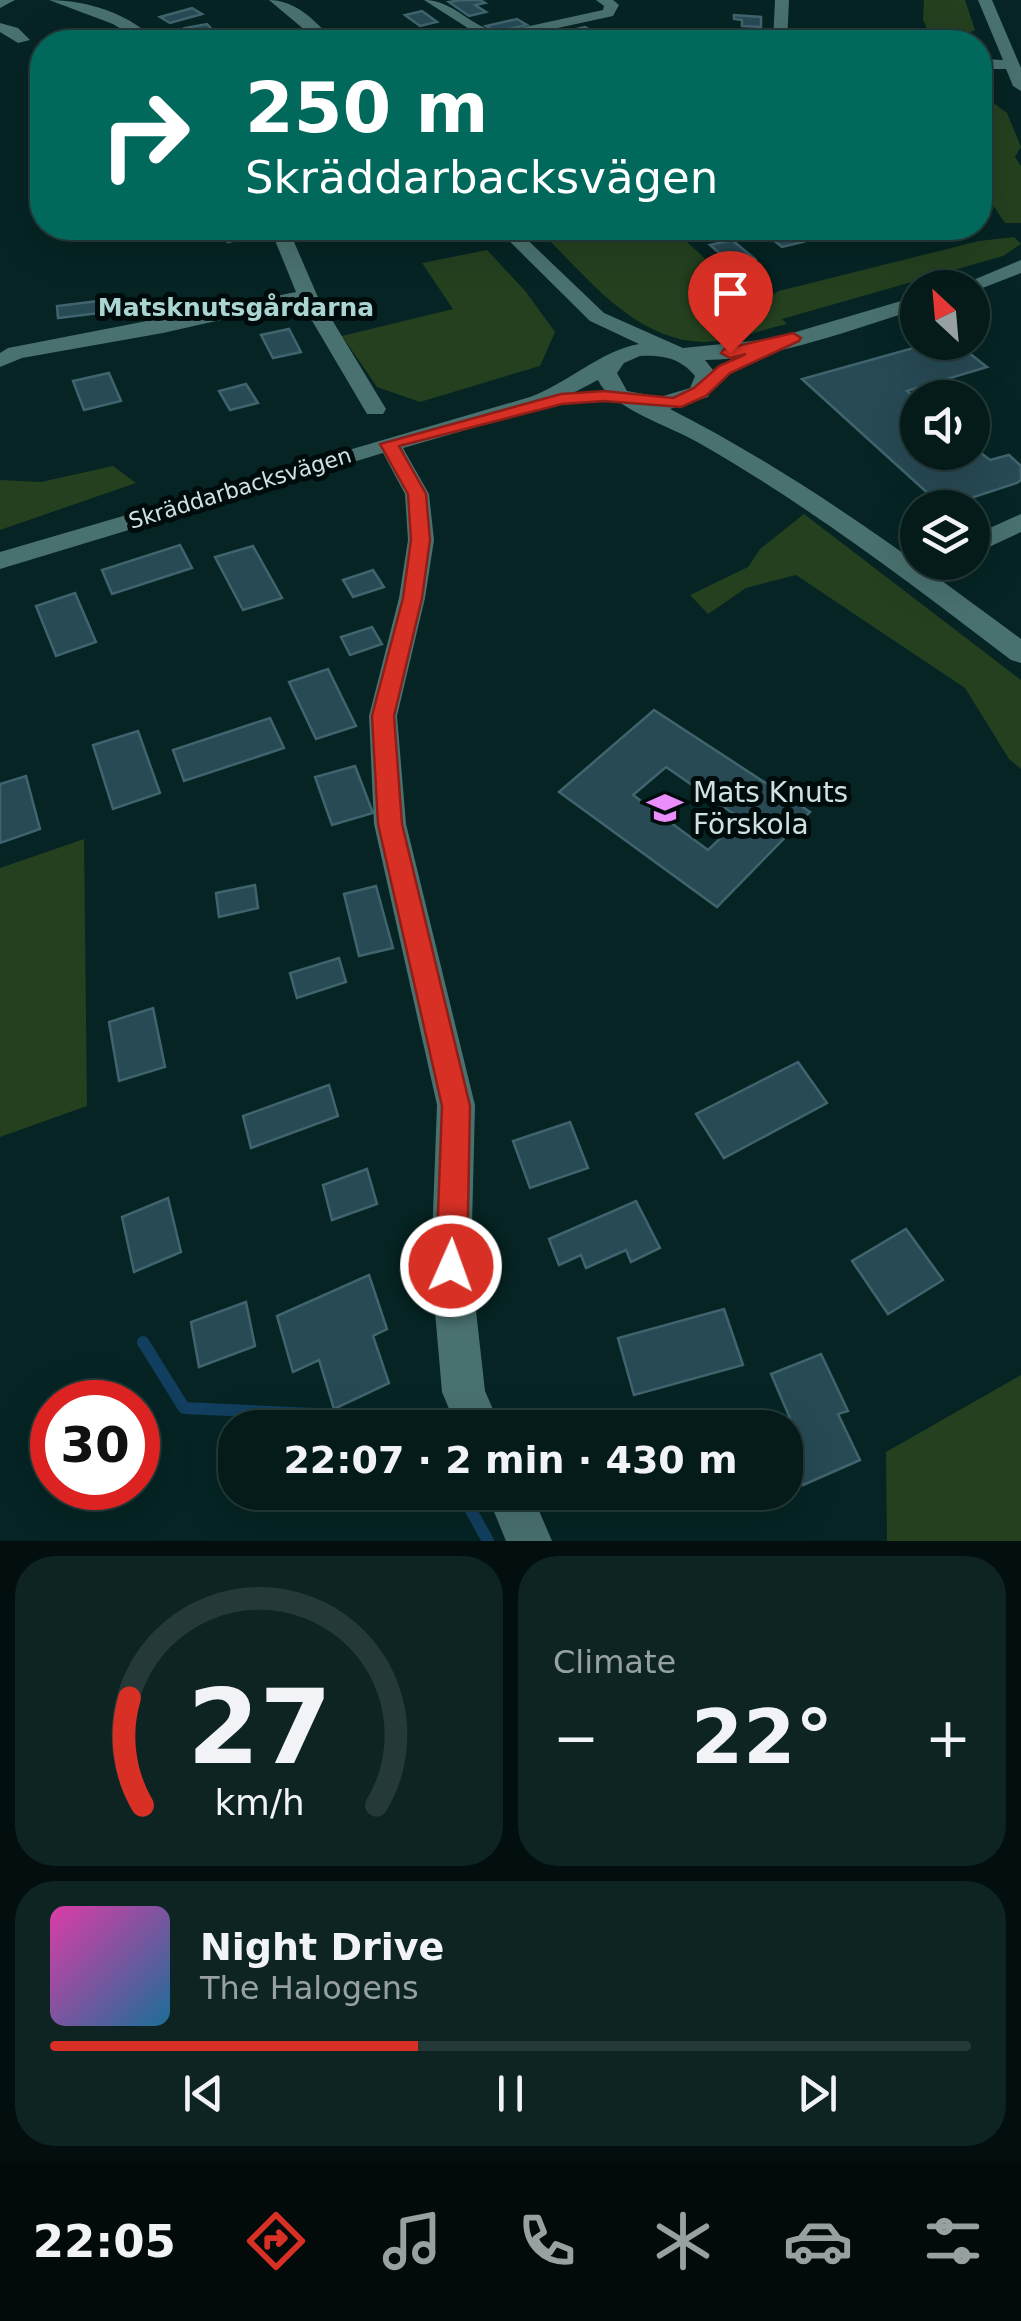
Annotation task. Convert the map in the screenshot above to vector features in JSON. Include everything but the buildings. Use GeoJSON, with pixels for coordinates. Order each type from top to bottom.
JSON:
{"type":"FeatureCollection","features":[{"type":"Feature","properties":{"kind":"street"},"geometry":{"type":"LineString","coordinates":[[0,4],[8,0]]}},
{"type":"Feature","properties":{"kind":"street"},"geometry":{"type":"LineString","coordinates":[[56,0],[88,8],[136,30]]}},
{"type":"Feature","properties":{"kind":"street"},"geometry":{"type":"LineString","coordinates":[[88,8],[119,0]]}},
{"type":"Feature","properties":{"kind":"street"},"geometry":{"type":"LineString","coordinates":[[276,0],[314,30]]}},
{"type":"Feature","properties":{"kind":"street"},"geometry":{"type":"LineString","coordinates":[[430,0],[477,30]]}},
{"type":"Feature","properties":{"kind":"street"},"geometry":{"type":"LineString","coordinates":[[530,30],[608,13],[612,5],[603,0]]}},
{"type":"Feature","properties":{"kind":"street"},"geometry":{"type":"LineString","coordinates":[[781,30],[782,0]]}},
{"type":"Feature","properties":{"kind":"street"},"geometry":{"type":"LineString","coordinates":[[984,0],[1021,86]]}},
{"type":"Feature","properties":{"kind":"street"},"geometry":{"type":"LineString","coordinates":[[0,27],[23,40]]}},
{"type":"Feature","properties":{"kind":"street"},"geometry":{"type":"LineString","coordinates":[[992,64],[1011,65]]}},
{"type":"Feature","properties":{"kind":"street"},"geometry":{"type":"LineString","coordinates":[[283,240],[307,295],[374,409]]}},
{"type":"Feature","properties":{"kind":"street"},"geometry":{"type":"LineString","coordinates":[[518,240],[598,317],[614,339],[607,382],[778,478],[900,563]]}},
{"type":"Feature","properties":{"kind":"street"},"geometry":{"type":"LineString","coordinates":[[990,278],[1021,266]]}},
{"type":"Feature","properties":{"kind":"street"},"geometry":{"type":"LineString","coordinates":[[0,361],[16,353],[163,327],[307,295]]}},
{"type":"Feature","properties":{"kind":"street"},"geometry":{"type":"LineString","coordinates":[[611,362],[636,350],[713,355],[793,338],[900,307]]}},
{"type":"Feature","properties":{"kind":"street"},"geometry":{"type":"LineString","coordinates":[[598,317],[701,367],[706,412],[719,428],[778,478]]}},
{"type":"Feature","properties":{"kind":"street","name":"Skräddarbacksvägen"},"geometry":{"type":"LineString","coordinates":[[538,402],[586,396],[675,404],[744,359],[793,338]]}},
{"type":"Feature","properties":{"kind":"street","name":"Skräddarbacksvägen"},"geometry":{"type":"LineString","coordinates":[[0,561],[538,402],[564,392],[611,362]]}},
{"type":"Feature","properties":{"kind":"street"},"geometry":{"type":"LineString","coordinates":[[388,444],[417,494],[421,540],[412,598],[383,716],[390,824],[456,1106],[451,1266],[464,1392],[472,1410]]}},
{"type":"Feature","properties":{"kind":"street"},"geometry":{"type":"LineString","coordinates":[[990,538],[1021,522]]}},
{"type":"Feature","properties":{"kind":"street"},"geometry":{"type":"LineString","coordinates":[[923,580],[1021,653]]}},
{"type":"Feature","properties":{"kind":"street"},"geometry":{"type":"LineString","coordinates":[[516,1510],[529,1541]]}},
{"type":"Feature","properties":{"kind":"green space"},"geometry":{"type":"Polygon","coordinates":[[[924,0],[965,0],[975,30],[927,30],[923,19],[924,0]]]}},
{"type":"Feature","properties":{"kind":"green space"},"geometry":{"type":"Polygon","coordinates":[[[992,102],[1007,113],[1021,147],[1015,157],[1021,166],[1021,223],[1005,223],[992,204],[992,102]]]}},
{"type":"Feature","properties":{"kind":"green space"},"geometry":{"type":"Polygon","coordinates":[[[1014,237],[1021,244],[1003,256],[954,270],[900,270],[900,285],[782,319],[787,324],[735,338],[704,342],[680,339],[657,331],[616,306],[549,240],[685,240],[733,284],[762,302],[779,291],[979,241],[1014,237]]]}},
{"type":"Feature","properties":{"kind":"green space"},"geometry":{"type":"Polygon","coordinates":[[[487,250],[526,292],[555,332],[540,366],[420,402],[377,387],[342,336],[453,309],[422,263],[487,250]]]}},
{"type":"Feature","properties":{"kind":"green space"},"geometry":{"type":"Polygon","coordinates":[[[113,466],[136,483],[0,530],[0,480],[41,482],[113,466]]]}},
{"type":"Feature","properties":{"kind":"green space"},"geometry":{"type":"Polygon","coordinates":[[[804,514],[1021,680],[1021,769],[1009,759],[965,688],[796,575],[746,588],[708,614],[690,595],[748,567],[760,549],[804,514]]]}},
{"type":"Feature","properties":{"kind":"green space"},"geometry":{"type":"Polygon","coordinates":[[[84,839],[87,1106],[0,1137],[0,868],[84,839]]]}},
{"type":"Feature","properties":{"kind":"green space"},"geometry":{"type":"Polygon","coordinates":[[[1021,1375],[1021,1541],[887,1541],[886,1452],[1021,1375]]]}},
{"type":"Feature","properties":{"kind":"waterway"},"geometry":{"type":"LineString","coordinates":[[143,1342],[184,1408],[227,1410]]}},
{"type":"Feature","properties":{"kind":"waterway"},"geometry":{"type":"LineString","coordinates":[[471,1510],[488,1541]]}},
{"type":"Feature","properties":{"kind":"place","name":"Mats Knuts Förskola"},"geometry":{"type":"Point","coordinates":[665,808]}},
{"type":"Feature","properties":{"kind":"district","name":"Matsknutsgårdarna"},"geometry":{"type":"Point","coordinates":[236,307]}},
{"type":"Feature","properties":{"kind":"route"},"geometry":{"type":"LineString","coordinates":[[451,1266],[456,1106],[390,824],[383,716],[412,598],[421,540],[417,494],[388,444],[538,402],[604,396],[675,404],[700,392],[705,383],[724,370],[793,338],[730,353]]}}]}
